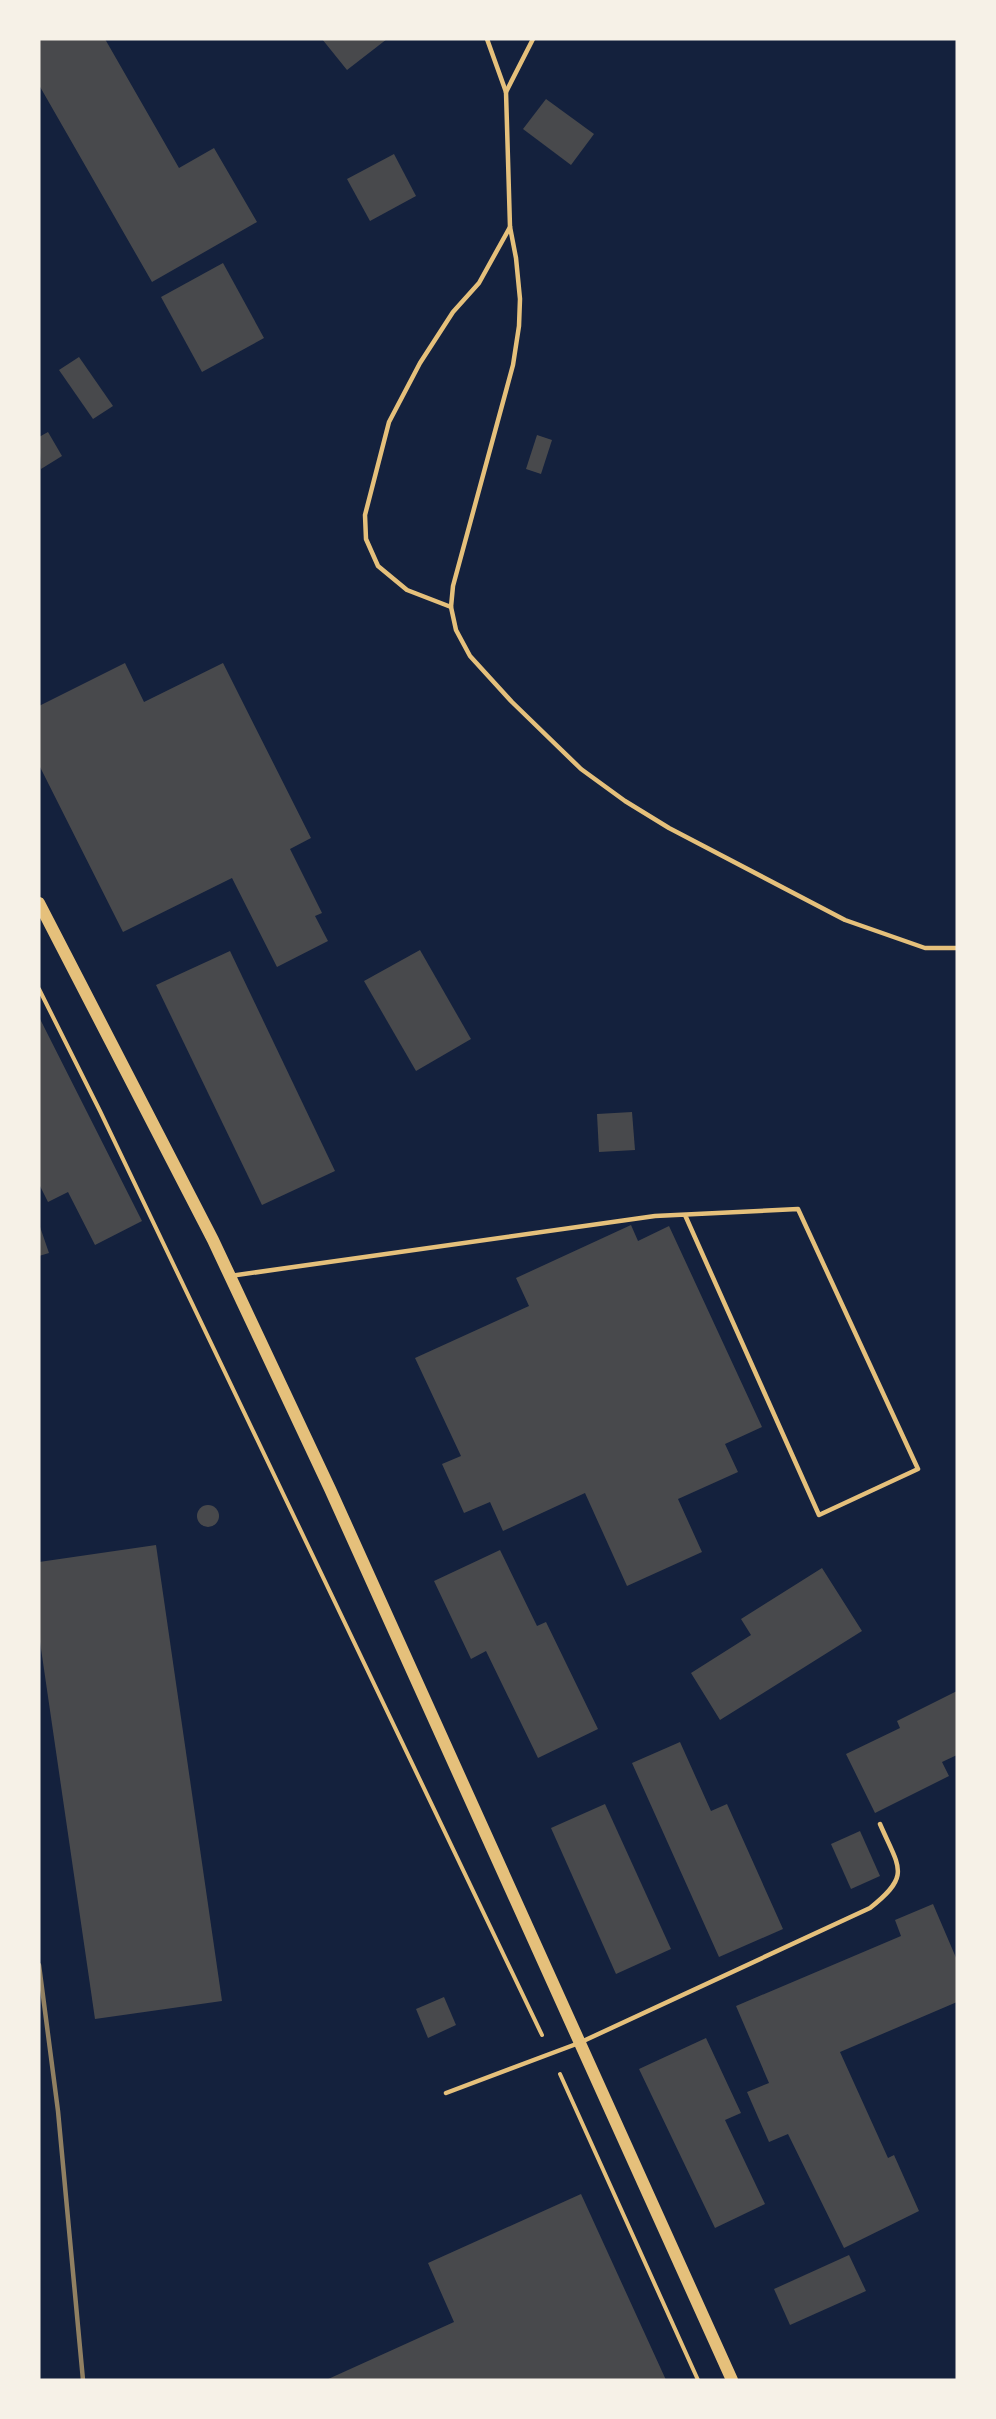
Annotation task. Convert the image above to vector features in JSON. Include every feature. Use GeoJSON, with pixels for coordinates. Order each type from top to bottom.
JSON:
{"type":"FeatureCollection","features":[{"type":"Feature","properties":{"kind":"main road"},"geometry":{"type":"LineString","coordinates":[[39,903],[213,1240],[330,1489],[732,2380]]}},
{"type":"Feature","properties":{"kind":"lane"},"geometry":{"type":"LineString","coordinates":[[487,39],[506,92],[510,227],[520,299],[513,365],[453,586],[451,607],[456,630],[470,656],[512,702],[581,769],[625,801],[669,828],[845,920],[925,948],[957,948]]}},
{"type":"Feature","properties":{"kind":"lane"},"geometry":{"type":"LineString","coordinates":[[506,92],[533,39]]}},
{"type":"Feature","properties":{"kind":"lane"},"geometry":{"type":"LineString","coordinates":[[451,607],[407,590],[378,566],[366,539],[365,515],[389,422],[420,363],[453,312],[479,283],[510,227]]}},
{"type":"Feature","properties":{"kind":"lane"},"geometry":{"type":"LineString","coordinates":[[230,1276],[655,1216],[798,1209],[918,1469],[819,1515],[685,1215]]}},
{"type":"Feature","properties":{"kind":"lane"},"geometry":{"type":"LineString","coordinates":[[446,2093],[579,2043],[870,1908],[889,1893],[898,1877],[897,1864],[880,1824]]}},
{"type":"Feature","properties":{"kind":"path"},"geometry":{"type":"LineString","coordinates":[[39,989],[100,1111],[551,2055],[698,2380]]}},
{"type":"Feature","properties":{"kind":"building"},"geometry":{"type":"Polygon","coordinates":[[[39,39],[105,39],[179,168],[214,148],[257,222],[152,282],[39,85],[39,39]]]}},
{"type":"Feature","properties":{"kind":"building"},"geometry":{"type":"Polygon","coordinates":[[[322,39],[387,39],[347,70],[322,39]]]}},
{"type":"Feature","properties":{"kind":"building"},"geometry":{"type":"Polygon","coordinates":[[[546,99],[594,134],[571,165],[523,129],[546,99]]]}},
{"type":"Feature","properties":{"kind":"building"},"geometry":{"type":"Polygon","coordinates":[[[394,154],[416,196],[370,221],[347,179],[394,154]]]}},
{"type":"Feature","properties":{"kind":"building"},"geometry":{"type":"Polygon","coordinates":[[[223,263],[264,338],[202,372],[161,297],[223,263]]]}},
{"type":"Feature","properties":{"kind":"building"},"geometry":{"type":"Polygon","coordinates":[[[79,357],[113,406],[93,419],[59,370],[79,357]]]}},
{"type":"Feature","properties":{"kind":"building"},"geometry":{"type":"Polygon","coordinates":[[[48,432],[62,456],[41,469],[39,437],[48,432]]]}},
{"type":"Feature","properties":{"kind":"building"},"geometry":{"type":"Polygon","coordinates":[[[537,435],[552,440],[541,474],[526,469],[537,435]]]}},
{"type":"Feature","properties":{"kind":"building"},"geometry":{"type":"Polygon","coordinates":[[[125,663],[144,702],[223,663],[311,838],[290,849],[322,913],[315,916],[328,941],[277,967],[232,878],[123,932],[39,765],[39,706],[125,663]]]}},
{"type":"Feature","properties":{"kind":"building"},"geometry":{"type":"Polygon","coordinates":[[[420,950],[471,1039],[416,1071],[364,981],[420,950]]]}},
{"type":"Feature","properties":{"kind":"building"},"geometry":{"type":"Polygon","coordinates":[[[230,951],[335,1171],[262,1205],[156,985],[230,951]]]}},
{"type":"Feature","properties":{"kind":"building"},"geometry":{"type":"Polygon","coordinates":[[[39,1017],[142,1221],[95,1245],[68,1192],[48,1202],[39,1184],[39,1017]]]}},
{"type":"Feature","properties":{"kind":"building"},"geometry":{"type":"Polygon","coordinates":[[[632,1112],[635,1150],[599,1152],[597,1114],[632,1112]]]}},
{"type":"Feature","properties":{"kind":"building"},"geometry":{"type":"Polygon","coordinates":[[[39,1224],[49,1253],[39,1256],[39,1224]]]}},
{"type":"Feature","properties":{"kind":"building"},"geometry":{"type":"Polygon","coordinates":[[[631,1225],[638,1241],[669,1226],[762,1427],[725,1444],[738,1472],[678,1499],[702,1552],[627,1586],[585,1493],[503,1531],[490,1502],[464,1513],[442,1464],[461,1456],[415,1358],[529,1306],[516,1278],[631,1225]]]}},
{"type":"Feature","properties":{"kind":"building"},"geometry":{"type":"Polygon","coordinates":[[[208,1505],[218,1512],[219,1516],[212,1526],[208,1527],[198,1520],[197,1516],[204,1506],[208,1505]]]}},
{"type":"Feature","properties":{"kind":"building"},"geometry":{"type":"Polygon","coordinates":[[[156,1545],[222,2001],[95,2019],[39,1635],[39,1562],[156,1545]]]}},
{"type":"Feature","properties":{"kind":"building"},"geometry":{"type":"Polygon","coordinates":[[[500,1550],[537,1626],[546,1622],[598,1729],[538,1758],[486,1651],[471,1659],[434,1581],[500,1550]]]}},
{"type":"Feature","properties":{"kind":"building"},"geometry":{"type":"Polygon","coordinates":[[[822,1568],[862,1631],[720,1720],[691,1673],[751,1635],[741,1619],[822,1568]]]}},
{"type":"Feature","properties":{"kind":"building"},"geometry":{"type":"Polygon","coordinates":[[[957,1691],[957,1755],[942,1762],[949,1776],[875,1813],[846,1754],[900,1728],[897,1721],[957,1691]]]}},
{"type":"Feature","properties":{"kind":"building"},"geometry":{"type":"Polygon","coordinates":[[[680,1742],[711,1811],[727,1804],[783,1929],[719,1957],[632,1763],[680,1742]]]}},
{"type":"Feature","properties":{"kind":"building"},"geometry":{"type":"Polygon","coordinates":[[[605,1804],[671,1949],[616,1974],[551,1828],[605,1804]]]}},
{"type":"Feature","properties":{"kind":"building"},"geometry":{"type":"Polygon","coordinates":[[[860,1831],[880,1876],[851,1889],[831,1844],[860,1831]]]}},
{"type":"Feature","properties":{"kind":"building"},"geometry":{"type":"Polygon","coordinates":[[[933,1904],[957,1960],[957,2002],[840,2052],[888,2158],[894,2155],[919,2211],[844,2248],[788,2134],[769,2142],[747,2092],[769,2083],[736,2006],[901,1936],[895,1920],[933,1904]]]}},
{"type":"Feature","properties":{"kind":"building"},"geometry":{"type":"Polygon","coordinates":[[[444,1997],[456,2025],[428,2038],[416,2009],[444,1997]]]}},
{"type":"Feature","properties":{"kind":"building"},"geometry":{"type":"Polygon","coordinates":[[[706,2038],[741,2113],[725,2120],[765,2204],[715,2228],[639,2069],[706,2038]]]}},
{"type":"Feature","properties":{"kind":"building"},"geometry":{"type":"Polygon","coordinates":[[[581,2194],[666,2380],[326,2380],[454,2322],[428,2263],[581,2194]]]}},
{"type":"Feature","properties":{"kind":"building"},"geometry":{"type":"Polygon","coordinates":[[[849,2255],[866,2291],[790,2325],[774,2289],[849,2255]]]}},
{"type":"Feature","properties":{"kind":"railway"},"geometry":{"type":"LineString","coordinates":[[39,1965],[58,2111],[83,2380]]}}]}
